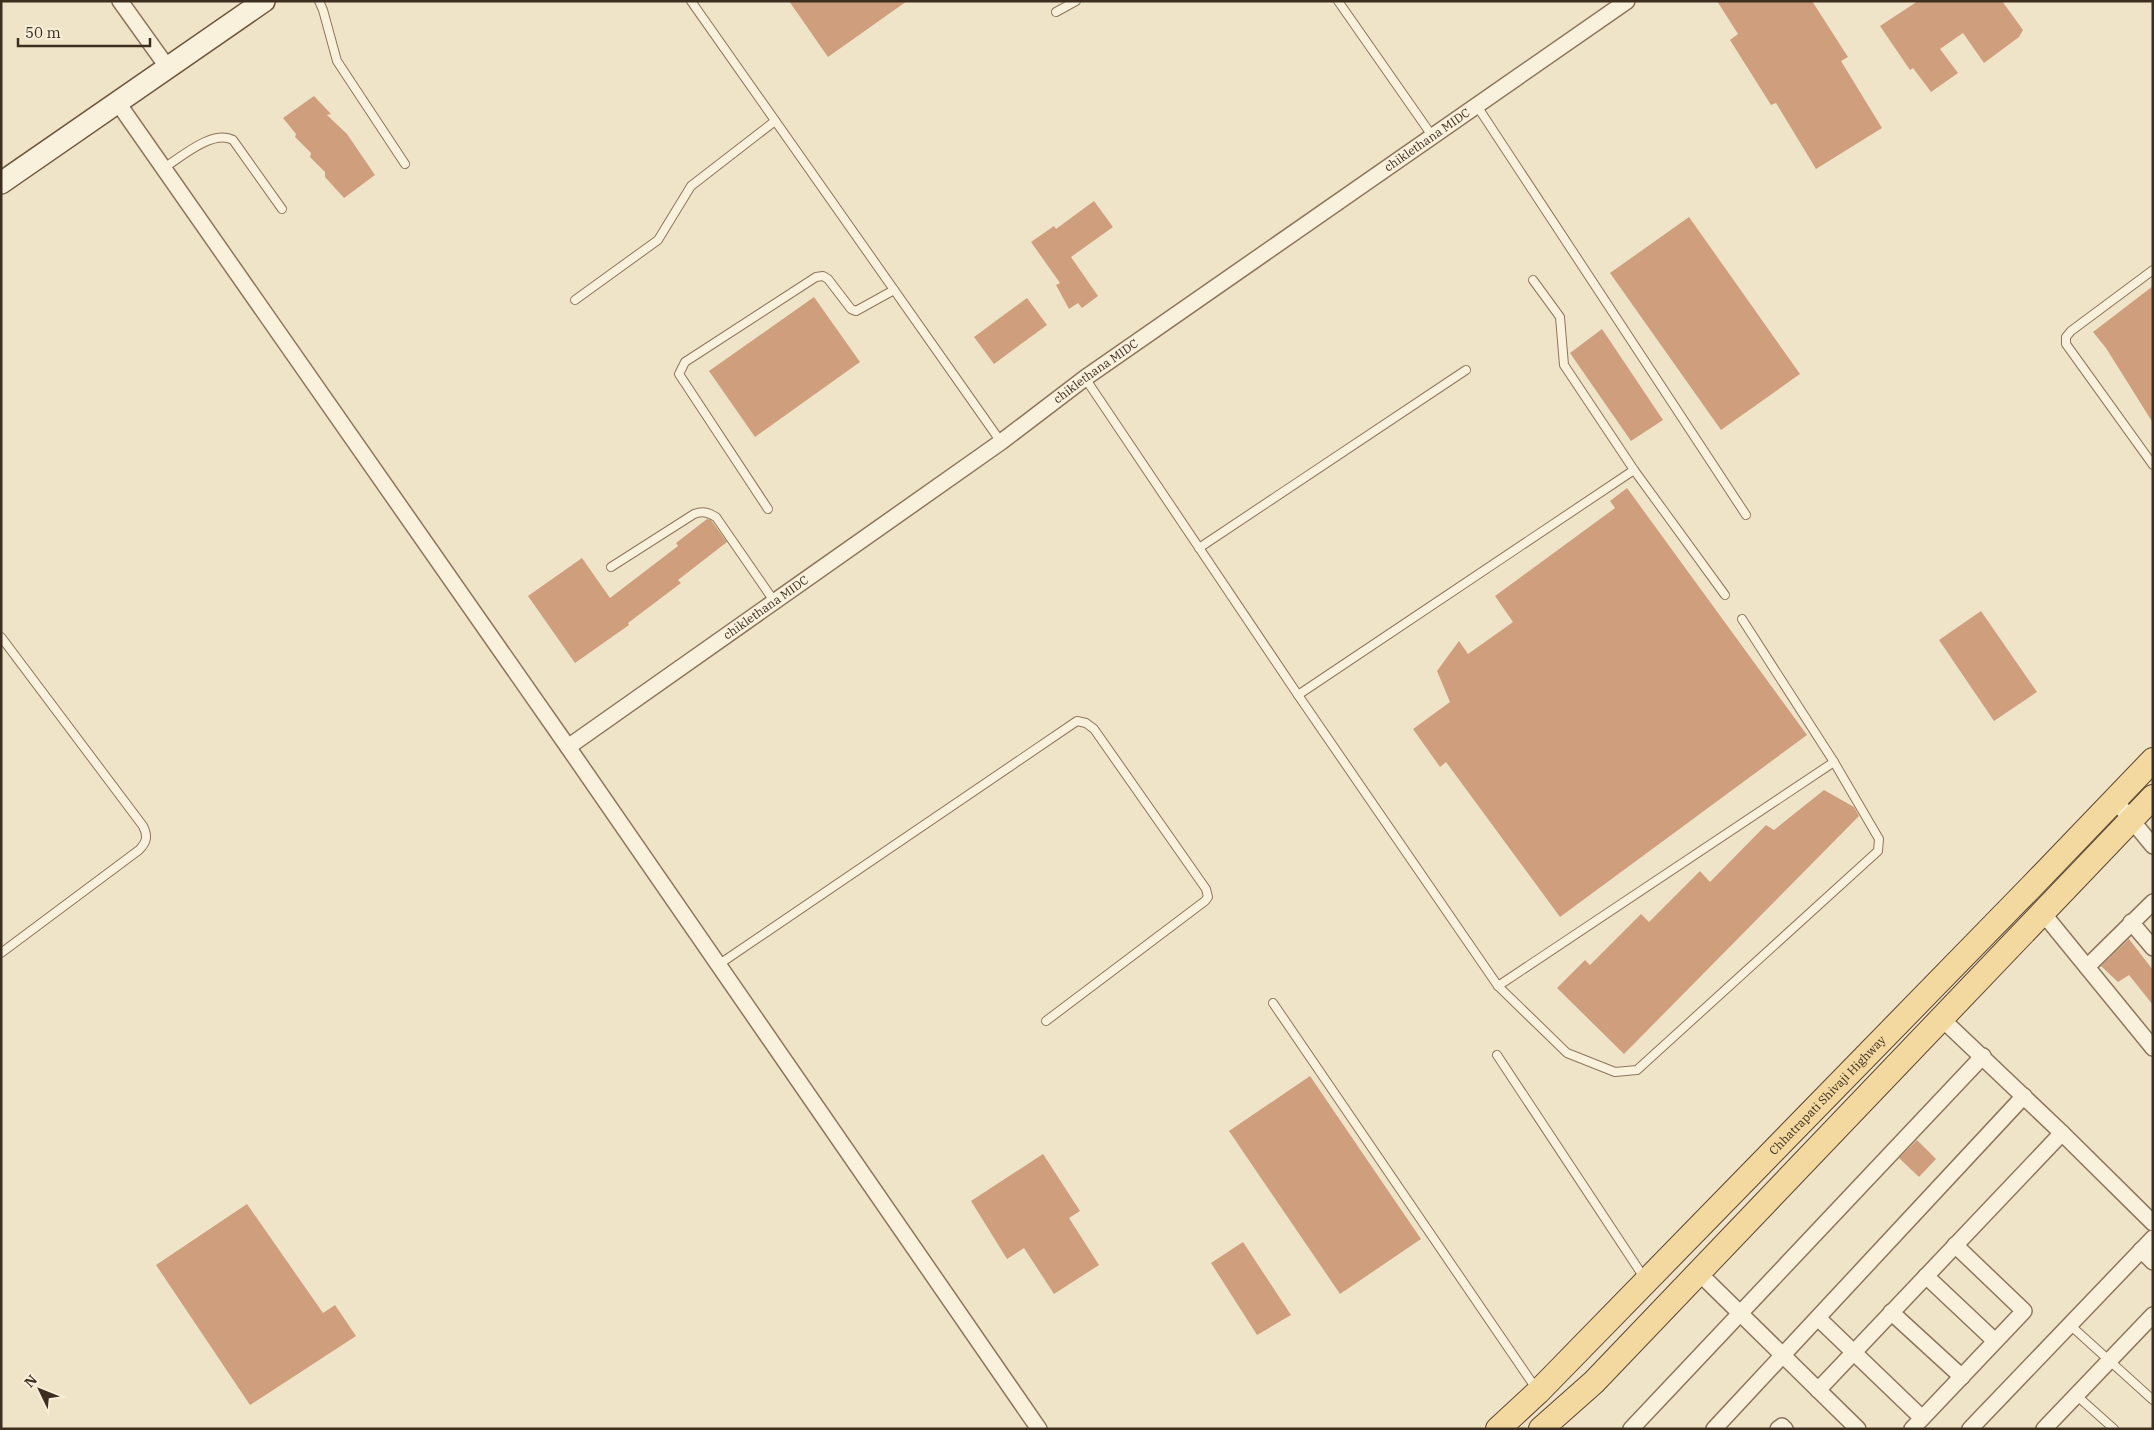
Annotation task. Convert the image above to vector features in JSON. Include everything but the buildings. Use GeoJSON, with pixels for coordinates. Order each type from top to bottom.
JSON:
{"type":"FeatureCollection","features":[{"type":"Feature","properties":{"kind":"main road","name":"Chhatrapati Shivaji Highway"},"geometry":{"type":"LineString","coordinates":[[1498,1429],[1538,1392],[2153,760]]}},
{"type":"Feature","properties":{"kind":"main road"},"geometry":{"type":"LineString","coordinates":[[1541,1429],[1594,1382],[2153,796]]}},
{"type":"Feature","properties":{"kind":"street"},"geometry":{"type":"LineString","coordinates":[[120,1],[168,68]]}},
{"type":"Feature","properties":{"kind":"street"},"geometry":{"type":"LineString","coordinates":[[1,183],[264,1]]}},
{"type":"Feature","properties":{"kind":"street","name":"chiklethana MIDC"},"geometry":{"type":"LineString","coordinates":[[568,747],[1001,442],[1085,378],[1627,1]]}},
{"type":"Feature","properties":{"kind":"street"},"geometry":{"type":"LineString","coordinates":[[118,103],[568,747],[1034,1427]]}},
{"type":"Feature","properties":{"kind":"street"},"geometry":{"type":"LineString","coordinates":[[2115,800],[2153,846]]}},
{"type":"Feature","properties":{"kind":"street"},"geometry":{"type":"LineString","coordinates":[[2087,966],[2153,902]]}},
{"type":"Feature","properties":{"kind":"street"},"geometry":{"type":"LineString","coordinates":[[2042,912],[2153,1048]]}},
{"type":"Feature","properties":{"kind":"street"},"geometry":{"type":"LineString","coordinates":[[2131,922],[2153,948]]}},
{"type":"Feature","properties":{"kind":"street"},"geometry":{"type":"LineString","coordinates":[[1941,1018],[1983,1056],[2153,1223]]}},
{"type":"Feature","properties":{"kind":"street"},"geometry":{"type":"LineString","coordinates":[[1631,1429],[1983,1056]]}},
{"type":"Feature","properties":{"kind":"street"},"geometry":{"type":"LineString","coordinates":[[1714,1429],[2024,1096]]}},
{"type":"Feature","properties":{"kind":"street"},"geometry":{"type":"LineString","coordinates":[[1818,1390],[2062,1133]]}},
{"type":"Feature","properties":{"kind":"street"},"geometry":{"type":"LineString","coordinates":[[1974,1427],[2153,1238]]}},
{"type":"Feature","properties":{"kind":"street"},"geometry":{"type":"LineString","coordinates":[[1818,1318],[1854,1352],[1917,1423],[2024,1311],[1955,1245]]}},
{"type":"Feature","properties":{"kind":"street"},"geometry":{"type":"LineString","coordinates":[[2141,1250],[2153,1262]]}},
{"type":"Feature","properties":{"kind":"street"},"geometry":{"type":"LineString","coordinates":[[1698,1272],[1858,1429]]}},
{"type":"Feature","properties":{"kind":"street"},"geometry":{"type":"LineString","coordinates":[[1926,1276],[1995,1341]]}},
{"type":"Feature","properties":{"kind":"street"},"geometry":{"type":"LineString","coordinates":[[1891,1312],[1962,1377]]}},
{"type":"Feature","properties":{"kind":"street"},"geometry":{"type":"LineString","coordinates":[[2047,1428],[2153,1315]]}},
{"type":"Feature","properties":{"kind":"street"},"geometry":{"type":"LineString","coordinates":[[1778,1429],[1782,1426],[1785,1429]]}},
{"type":"Feature","properties":{"kind":"lane"},"geometry":{"type":"LineString","coordinates":[[319,1],[337,61],[405,164]]}},
{"type":"Feature","properties":{"kind":"lane"},"geometry":{"type":"LineString","coordinates":[[691,1],[1001,442]]}},
{"type":"Feature","properties":{"kind":"lane"},"geometry":{"type":"LineString","coordinates":[[1056,12],[1076,1]]}},
{"type":"Feature","properties":{"kind":"lane"},"geometry":{"type":"LineString","coordinates":[[1338,1],[1433,137]]}},
{"type":"Feature","properties":{"kind":"lane"},"geometry":{"type":"LineString","coordinates":[[1477,106],[1746,515]]}},
{"type":"Feature","properties":{"kind":"lane"},"geometry":{"type":"LineString","coordinates":[[575,300],[658,240],[690,186],[775,122]]}},
{"type":"Feature","properties":{"kind":"lane"},"geometry":{"type":"LineString","coordinates":[[164,168],[208,140],[220,136],[227,137],[233,140],[282,209]]}},
{"type":"Feature","properties":{"kind":"lane"},"geometry":{"type":"LineString","coordinates":[[2153,270],[2071,330],[2066,337],[2066,344],[2153,465]]}},
{"type":"Feature","properties":{"kind":"lane"},"geometry":{"type":"LineString","coordinates":[[768,509],[679,374],[680,368],[684,362],[816,277],[823,276],[828,279],[851,309],[856,311],[894,290]]}},
{"type":"Feature","properties":{"kind":"lane"},"geometry":{"type":"LineString","coordinates":[[1534,280],[1560,317],[1564,365],[1634,470],[1725,595]]}},
{"type":"Feature","properties":{"kind":"lane"},"geometry":{"type":"LineString","coordinates":[[1199,548],[1466,370]]}},
{"type":"Feature","properties":{"kind":"lane"},"geometry":{"type":"LineString","coordinates":[[1085,378],[1298,695],[1498,986],[1567,1052],[1615,1072],[1637,1070],[1878,851],[1879,839],[1834,762],[1742,619]]}},
{"type":"Feature","properties":{"kind":"lane"},"geometry":{"type":"LineString","coordinates":[[1298,695],[1634,470]]}},
{"type":"Feature","properties":{"kind":"lane"},"geometry":{"type":"LineString","coordinates":[[611,567],[694,514],[709,512],[716,517],[774,601]]}},
{"type":"Feature","properties":{"kind":"lane"},"geometry":{"type":"LineString","coordinates":[[1,637],[143,826],[147,834],[146,843],[139,850],[1,953]]}},
{"type":"Feature","properties":{"kind":"lane"},"geometry":{"type":"LineString","coordinates":[[718,965],[1077,722],[1086,723],[1094,729],[1206,889],[1208,896],[1205,901],[1046,1021]]}},
{"type":"Feature","properties":{"kind":"lane"},"geometry":{"type":"LineString","coordinates":[[1498,986],[1834,762]]}},
{"type":"Feature","properties":{"kind":"lane"},"geometry":{"type":"LineString","coordinates":[[1273,1003],[1538,1392]]}},
{"type":"Feature","properties":{"kind":"lane"},"geometry":{"type":"LineString","coordinates":[[1497,1055],[1646,1280]]}},
{"type":"Feature","properties":{"kind":"lane"},"geometry":{"type":"LineString","coordinates":[[2070,1324],[2153,1400]]}},
{"type":"Feature","properties":{"kind":"lane"},"geometry":{"type":"LineString","coordinates":[[2076,1395],[2114,1429]]}}]}
